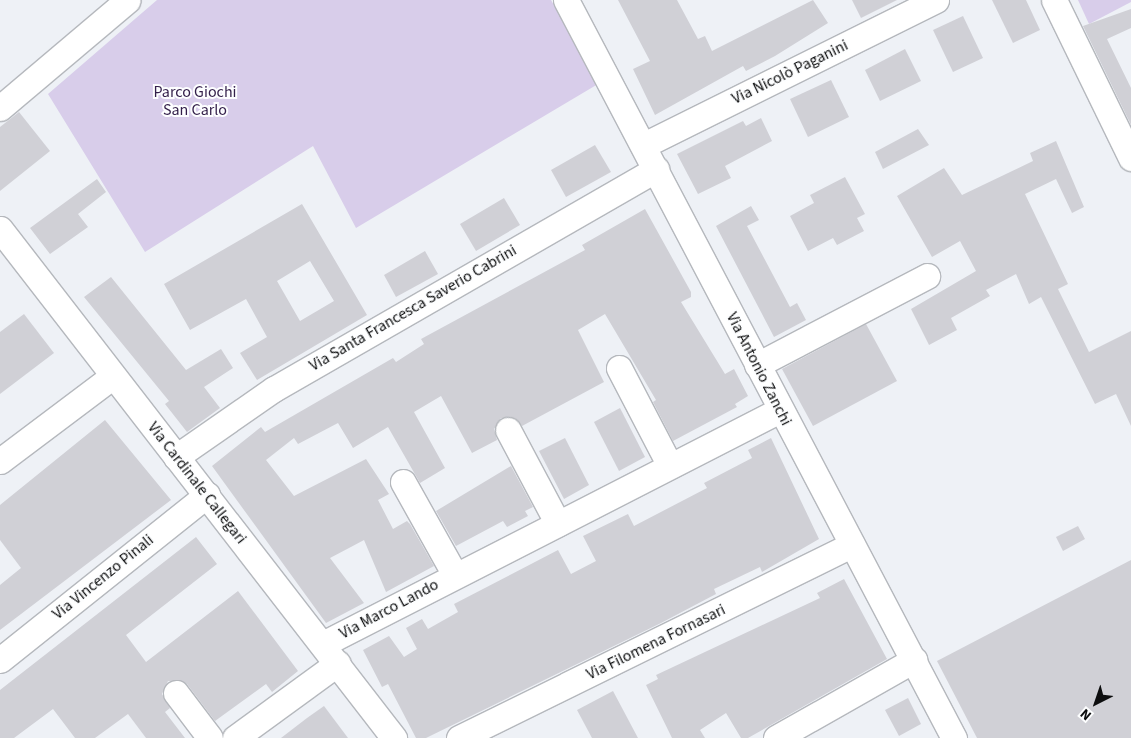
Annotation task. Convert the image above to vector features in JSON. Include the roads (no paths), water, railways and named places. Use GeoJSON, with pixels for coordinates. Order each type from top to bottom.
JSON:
{"type":"FeatureCollection","features":[{"type":"Feature","properties":{"kind":"street"},"geometry":{"type":"LineString","coordinates":[[0,108],[128,0]]}},
{"type":"Feature","properties":{"kind":"street","name":"Via Antonio Zanchi"},"geometry":{"type":"LineString","coordinates":[[566,0],[644,145],[780,410],[954,738]]}},
{"type":"Feature","properties":{"kind":"street","name":"Via Nicolò Paganini"},"geometry":{"type":"LineString","coordinates":[[644,145],[936,0]]}},
{"type":"Feature","properties":{"kind":"street"},"geometry":{"type":"LineString","coordinates":[[1054,0],[1131,158]]}},
{"type":"Feature","properties":{"kind":"street","name":"Via Santa Francesca Saverio Cabrini"},"geometry":{"type":"LineString","coordinates":[[176,457],[274,388],[656,169]]}},
{"type":"Feature","properties":{"kind":"street","name":"Via Cardinale Callegari"},"geometry":{"type":"LineString","coordinates":[[0,229],[176,457],[331,653],[394,738]]}},
{"type":"Feature","properties":{"kind":"street"},"geometry":{"type":"LineString","coordinates":[[757,365],[928,276]]}},
{"type":"Feature","properties":{"kind":"street"},"geometry":{"type":"LineString","coordinates":[[619,368],[670,466]]}},
{"type":"Feature","properties":{"kind":"street"},"geometry":{"type":"LineString","coordinates":[[0,461],[113,376]]}},
{"type":"Feature","properties":{"kind":"street","name":"Via Marco Lando"},"geometry":{"type":"LineString","coordinates":[[235,738],[331,653],[455,575],[780,410]]}},
{"type":"Feature","properties":{"kind":"street"},"geometry":{"type":"LineString","coordinates":[[508,430],[558,524]]}},
{"type":"Feature","properties":{"kind":"street","name":"Via Marco Lando"},"geometry":{"type":"LineString","coordinates":[[403,482],[455,575]]}},
{"type":"Feature","properties":{"kind":"street","name":"Via Vincenzo Pinali"},"geometry":{"type":"LineString","coordinates":[[0,660],[206,495]]}},
{"type":"Feature","properties":{"kind":"street","name":"Via Filomena Fornasari"},"geometry":{"type":"LineString","coordinates":[[459,738],[852,545]]}},
{"type":"Feature","properties":{"kind":"street"},"geometry":{"type":"LineString","coordinates":[[776,738],[914,660]]}},
{"type":"Feature","properties":{"kind":"street"},"geometry":{"type":"LineString","coordinates":[[176,693],[210,738]]}},
{"type":"Feature","properties":{"kind":"park label","name":"Parco Giochi San Carlo"},"geometry":{"type":"Point","coordinates":[195,101]}}]}
